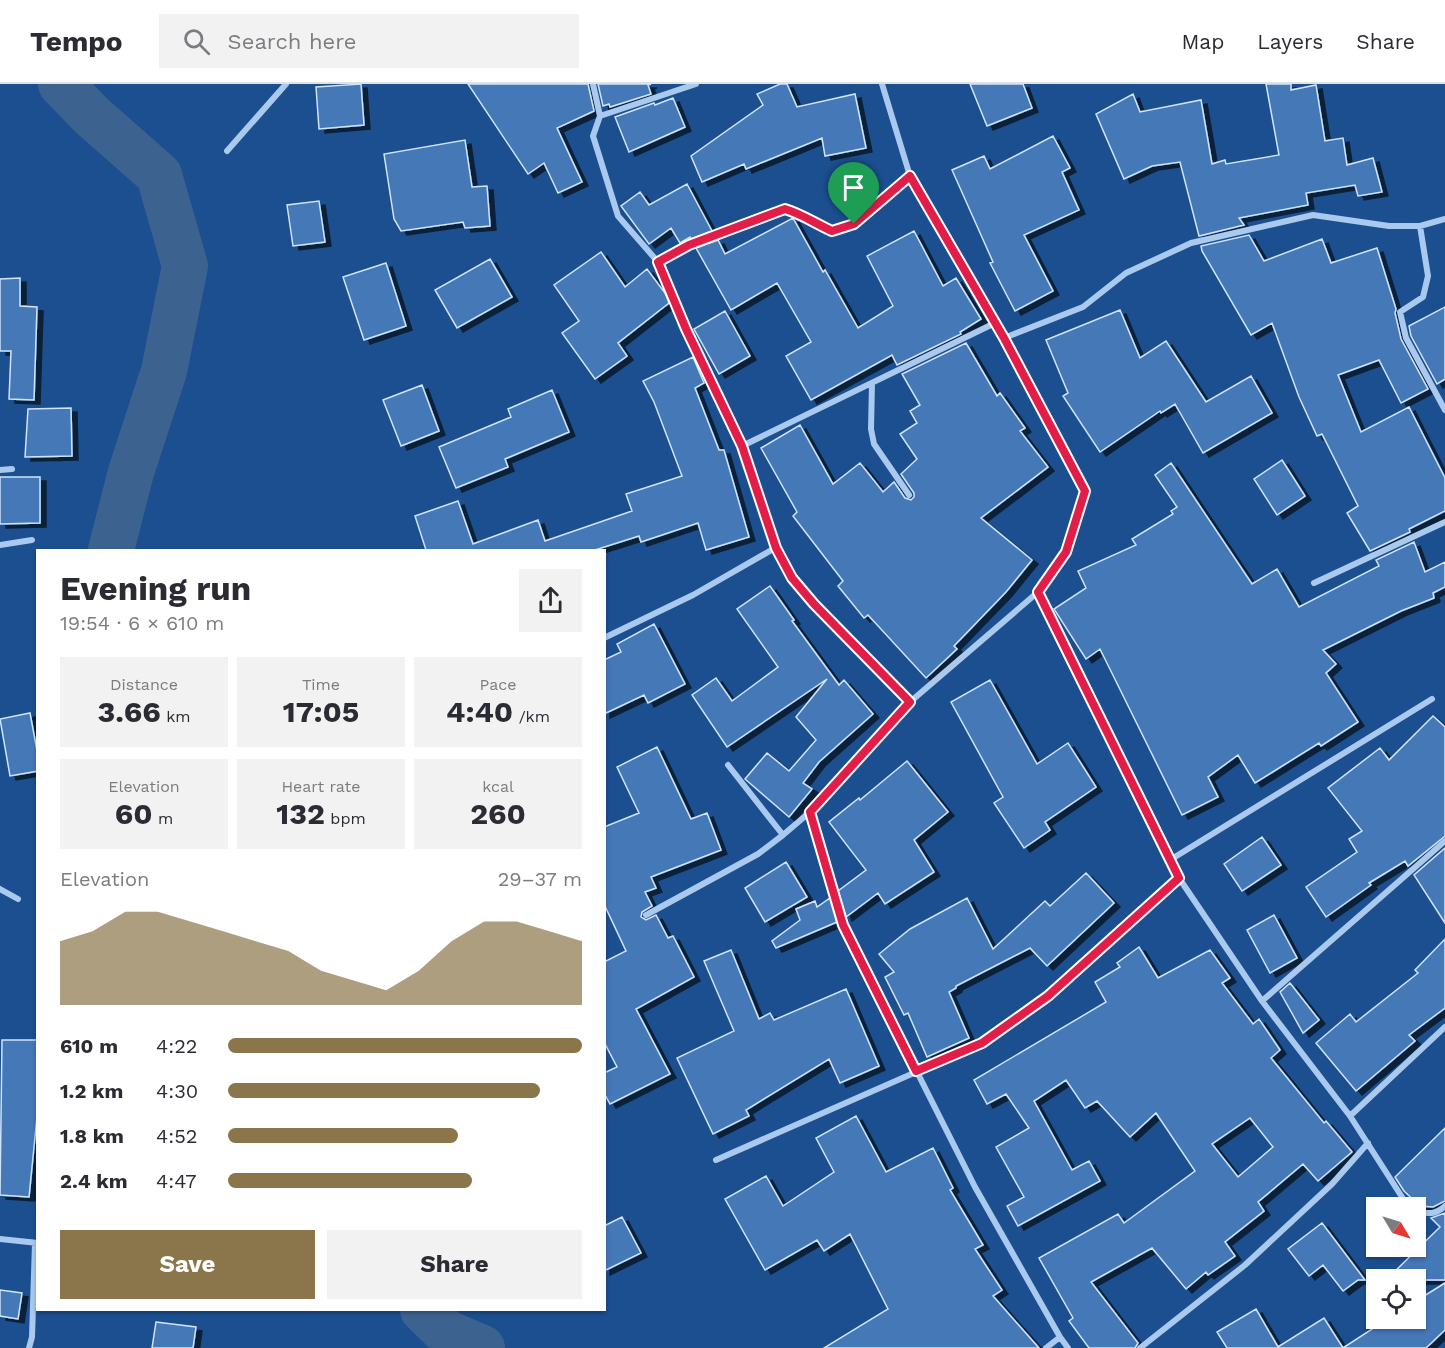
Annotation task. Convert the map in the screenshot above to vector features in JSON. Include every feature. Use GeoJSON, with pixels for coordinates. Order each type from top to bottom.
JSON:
{"type":"FeatureCollection","features":[{"type":"Feature","properties":{"kind":"street"},"geometry":{"type":"LineString","coordinates":[[227,151],[286,84]]}},
{"type":"Feature","properties":{"kind":"street"},"geometry":{"type":"LineString","coordinates":[[593,84],[600,116],[593,136],[618,216],[658,262],[686,329],[742,446],[776,548],[792,578],[814,604],[910,702]]}},
{"type":"Feature","properties":{"kind":"street"},"geometry":{"type":"LineString","coordinates":[[600,116],[696,84]]}},
{"type":"Feature","properties":{"kind":"street"},"geometry":{"type":"LineString","coordinates":[[646,915],[758,854],[783,835],[810,812],[910,702],[1038,592],[1066,552],[1085,491],[1004,338],[910,176],[882,84]]}},
{"type":"Feature","properties":{"kind":"street"},"geometry":{"type":"LineString","coordinates":[[658,262],[689,245],[785,209],[798,213],[814,224],[832,231],[854,224],[910,176]]}},
{"type":"Feature","properties":{"kind":"street"},"geometry":{"type":"LineString","coordinates":[[1004,338],[1083,307],[1126,273],[1191,243],[1313,215],[1389,226],[1420,226],[1445,219]]}},
{"type":"Feature","properties":{"kind":"street"},"geometry":{"type":"LineString","coordinates":[[1420,226],[1428,276],[1423,297],[1400,312],[1406,338],[1445,410]]}},
{"type":"Feature","properties":{"kind":"street"},"geometry":{"type":"LineString","coordinates":[[742,446],[995,323]]}},
{"type":"Feature","properties":{"kind":"street"},"geometry":{"type":"LineString","coordinates":[[872,382],[871,429],[874,444],[909,495]]}},
{"type":"Feature","properties":{"kind":"street"},"geometry":{"type":"LineString","coordinates":[[0,470],[12,469]]}},
{"type":"Feature","properties":{"kind":"street"},"geometry":{"type":"LineString","coordinates":[[1314,583],[1445,522]]}},
{"type":"Feature","properties":{"kind":"street"},"geometry":{"type":"LineString","coordinates":[[0,545],[32,540]]}},
{"type":"Feature","properties":{"kind":"street"},"geometry":{"type":"LineString","coordinates":[[606,637],[693,595],[776,548]]}},
{"type":"Feature","properties":{"kind":"street"},"geometry":{"type":"LineString","coordinates":[[1038,592],[1179,878],[1262,1001],[1350,1116],[1402,1197]]}},
{"type":"Feature","properties":{"kind":"street"},"geometry":{"type":"LineString","coordinates":[[1170,860],[1432,699]]}},
{"type":"Feature","properties":{"kind":"street"},"geometry":{"type":"LineString","coordinates":[[728,765],[783,835]]}},
{"type":"Feature","properties":{"kind":"street"},"geometry":{"type":"LineString","coordinates":[[810,812],[843,925],[975,1187],[1068,1348]]}},
{"type":"Feature","properties":{"kind":"street"},"geometry":{"type":"LineString","coordinates":[[1262,1001],[1445,841]]}},
{"type":"Feature","properties":{"kind":"street"},"geometry":{"type":"LineString","coordinates":[[716,1160],[982,1043],[1048,996],[1179,878]]}},
{"type":"Feature","properties":{"kind":"street"},"geometry":{"type":"LineString","coordinates":[[0,889],[18,899]]}},
{"type":"Feature","properties":{"kind":"street"},"geometry":{"type":"LineString","coordinates":[[1350,1116],[1445,1027]]}},
{"type":"Feature","properties":{"kind":"street"},"geometry":{"type":"LineString","coordinates":[[1140,1348],[1245,1265],[1332,1184],[1368,1143]]}},
{"type":"Feature","properties":{"kind":"street"},"geometry":{"type":"LineString","coordinates":[[1426,1214],[1438,1213],[1445,1206]]}},
{"type":"Feature","properties":{"kind":"street"},"geometry":{"type":"LineString","coordinates":[[0,1239],[36,1243],[32,1337],[29,1348]]}},
{"type":"Feature","properties":{"kind":"street"},"geometry":{"type":"LineString","coordinates":[[1046,1348],[1060,1337]]}},
{"type":"Feature","properties":{"kind":"building"},"geometry":{"type":"Polygon","coordinates":[[[361,84],[364,125],[319,129],[316,87],[361,84]]]}},
{"type":"Feature","properties":{"kind":"building"},"geometry":{"type":"Polygon","coordinates":[[[468,84],[588,84],[594,111],[557,128],[582,182],[558,193],[544,163],[528,174],[468,84]]]}},
{"type":"Feature","properties":{"kind":"building"},"geometry":{"type":"Polygon","coordinates":[[[598,84],[651,84],[648,85],[651,94],[610,107],[609,104],[603,106],[598,84]]]}},
{"type":"Feature","properties":{"kind":"building"},"geometry":{"type":"Polygon","coordinates":[[[780,84],[787,84],[797,107],[855,94],[866,148],[825,156],[822,138],[746,169],[744,164],[702,182],[691,156],[763,105],[757,94],[780,84]]]}},
{"type":"Feature","properties":{"kind":"building"},"geometry":{"type":"Polygon","coordinates":[[[970,84],[1023,84],[1032,108],[987,126],[970,84]]]}},
{"type":"Feature","properties":{"kind":"building"},"geometry":{"type":"Polygon","coordinates":[[[1266,84],[1291,84],[1291,90],[1316,85],[1325,141],[1343,138],[1347,165],[1373,158],[1382,192],[1358,196],[1355,185],[1306,193],[1308,205],[1239,218],[1244,225],[1199,236],[1180,162],[1152,166],[1124,179],[1096,114],[1133,94],[1140,112],[1201,100],[1212,164],[1225,160],[1226,164],[1279,155],[1266,84]]]}},
{"type":"Feature","properties":{"kind":"building"},"geometry":{"type":"Polygon","coordinates":[[[673,98],[685,127],[629,152],[615,117],[673,98]]]}},
{"type":"Feature","properties":{"kind":"building"},"geometry":{"type":"Polygon","coordinates":[[[1053,136],[1070,168],[1062,172],[1079,210],[1024,235],[1053,291],[1015,311],[990,263],[993,262],[952,170],[984,156],[990,169],[1053,136]]]}},
{"type":"Feature","properties":{"kind":"building"},"geometry":{"type":"Polygon","coordinates":[[[465,140],[472,187],[487,186],[490,226],[465,228],[463,222],[401,231],[394,219],[384,154],[465,140]]]}},
{"type":"Feature","properties":{"kind":"building"},"geometry":{"type":"Polygon","coordinates":[[[687,184],[712,231],[691,239],[690,237],[680,243],[671,228],[649,244],[621,206],[640,192],[649,205],[687,184]]]}},
{"type":"Feature","properties":{"kind":"building"},"geometry":{"type":"Polygon","coordinates":[[[319,201],[325,242],[293,246],[287,205],[319,201]]]}},
{"type":"Feature","properties":{"kind":"building"},"geometry":{"type":"Polygon","coordinates":[[[793,218],[858,328],[893,306],[867,256],[914,231],[943,286],[956,278],[981,319],[960,332],[961,334],[897,365],[892,355],[811,400],[786,356],[811,342],[777,283],[731,310],[696,248],[718,240],[725,254],[793,218]]]}},
{"type":"Feature","properties":{"kind":"building"},"geometry":{"type":"Polygon","coordinates":[[[1249,235],[1264,261],[1322,239],[1331,263],[1377,248],[1396,309],[1401,339],[1428,389],[1401,403],[1379,360],[1338,375],[1361,432],[1409,407],[1445,478],[1445,511],[1409,529],[1410,532],[1370,551],[1347,513],[1358,506],[1322,434],[1317,436],[1299,397],[1272,323],[1251,335],[1202,251],[1201,246],[1249,235]]]}},
{"type":"Feature","properties":{"kind":"building"},"geometry":{"type":"Polygon","coordinates":[[[601,252],[625,287],[647,269],[665,293],[669,303],[618,343],[627,356],[595,379],[562,333],[579,321],[554,285],[601,252]]]}},
{"type":"Feature","properties":{"kind":"building"},"geometry":{"type":"Polygon","coordinates":[[[490,259],[512,297],[457,328],[435,290],[490,259]]]}},
{"type":"Feature","properties":{"kind":"building"},"geometry":{"type":"Polygon","coordinates":[[[386,263],[406,326],[364,340],[343,277],[386,263]]]}},
{"type":"Feature","properties":{"kind":"building"},"geometry":{"type":"Polygon","coordinates":[[[20,278],[20,306],[37,307],[34,400],[9,399],[11,351],[0,351],[0,279],[20,278]]]}},
{"type":"Feature","properties":{"kind":"building"},"geometry":{"type":"Polygon","coordinates":[[[1445,307],[1445,379],[1437,384],[1411,336],[1409,326],[1445,307]]]}},
{"type":"Feature","properties":{"kind":"building"},"geometry":{"type":"Polygon","coordinates":[[[1120,310],[1140,358],[1166,341],[1206,402],[1251,376],[1272,413],[1203,453],[1175,404],[1161,413],[1160,411],[1100,452],[1063,396],[1068,393],[1046,340],[1120,310]]]}},
{"type":"Feature","properties":{"kind":"building"},"geometry":{"type":"Polygon","coordinates":[[[725,311],[750,356],[719,374],[694,329],[725,311]]]}},
{"type":"Feature","properties":{"kind":"building"},"geometry":{"type":"Polygon","coordinates":[[[966,343],[997,396],[1000,393],[1025,428],[1020,431],[1048,467],[981,518],[1032,560],[1006,592],[954,646],[957,649],[926,678],[868,615],[864,618],[838,586],[843,581],[793,516],[797,512],[761,448],[800,425],[833,484],[860,463],[883,492],[894,482],[905,498],[911,500],[914,493],[901,474],[917,459],[900,434],[917,423],[910,411],[920,405],[902,374],[966,343]]]}},
{"type":"Feature","properties":{"kind":"building"},"geometry":{"type":"Polygon","coordinates":[[[693,357],[704,383],[695,388],[719,450],[724,450],[749,537],[706,550],[698,523],[641,542],[639,536],[598,549],[426,549],[415,516],[458,501],[473,544],[538,520],[545,541],[632,511],[626,494],[682,476],[654,402],[643,381],[693,357]]]}},
{"type":"Feature","properties":{"kind":"building"},"geometry":{"type":"Polygon","coordinates":[[[422,385],[439,431],[401,446],[383,400],[422,385]]]}},
{"type":"Feature","properties":{"kind":"building"},"geometry":{"type":"Polygon","coordinates":[[[552,390],[569,432],[505,459],[508,467],[456,488],[439,447],[511,417],[508,409],[552,390]]]}},
{"type":"Feature","properties":{"kind":"building"},"geometry":{"type":"Polygon","coordinates":[[[71,408],[72,456],[25,457],[28,409],[71,408]]]}},
{"type":"Feature","properties":{"kind":"building"},"geometry":{"type":"Polygon","coordinates":[[[1282,460],[1305,496],[1277,515],[1254,479],[1282,460]]]}},
{"type":"Feature","properties":{"kind":"building"},"geometry":{"type":"Polygon","coordinates":[[[1171,463],[1252,584],[1277,569],[1299,607],[1379,566],[1376,560],[1414,542],[1425,572],[1445,562],[1445,587],[1433,593],[1434,598],[1401,611],[1323,650],[1336,664],[1326,673],[1358,722],[1321,746],[1319,743],[1255,783],[1238,755],[1208,777],[1218,797],[1182,815],[1100,649],[1086,659],[1054,609],[1086,588],[1078,571],[1136,545],[1132,539],[1173,514],[1171,511],[1177,507],[1155,475],[1171,463]]]}},
{"type":"Feature","properties":{"kind":"building"},"geometry":{"type":"Polygon","coordinates":[[[0,477],[40,477],[40,523],[0,524],[0,477]]]}},
{"type":"Feature","properties":{"kind":"building"},"geometry":{"type":"Polygon","coordinates":[[[770,586],[794,620],[792,621],[839,685],[844,680],[873,714],[819,762],[803,783],[812,789],[789,817],[745,779],[767,753],[789,771],[816,740],[796,717],[827,679],[727,747],[692,695],[716,678],[732,701],[778,667],[737,609],[770,586]]]}},
{"type":"Feature","properties":{"kind":"building"},"geometry":{"type":"Polygon","coordinates":[[[654,624],[685,684],[648,703],[644,695],[606,713],[606,659],[621,652],[617,644],[654,624]]]}},
{"type":"Feature","properties":{"kind":"building"},"geometry":{"type":"Polygon","coordinates":[[[990,680],[1037,764],[1068,743],[1096,787],[1045,822],[1050,830],[1024,848],[994,803],[1003,797],[951,702],[990,680]]]}},
{"type":"Feature","properties":{"kind":"building"},"geometry":{"type":"Polygon","coordinates":[[[30,713],[36,745],[36,771],[10,776],[0,719],[30,713]]]}},
{"type":"Feature","properties":{"kind":"building"},"geometry":{"type":"Polygon","coordinates":[[[1433,716],[1445,727],[1445,836],[1408,866],[1405,861],[1369,883],[1371,885],[1326,917],[1306,887],[1357,852],[1349,839],[1362,831],[1328,788],[1380,748],[1389,760],[1433,716]]]}},
{"type":"Feature","properties":{"kind":"building"},"geometry":{"type":"Polygon","coordinates":[[[657,747],[691,819],[707,813],[721,850],[651,877],[656,888],[645,892],[652,906],[642,912],[641,917],[646,920],[656,915],[668,938],[673,936],[694,977],[636,1009],[670,1074],[610,1104],[606,1097],[606,1072],[617,1067],[606,1046],[606,961],[626,951],[606,908],[606,826],[639,813],[617,767],[657,747]]]}},
{"type":"Feature","properties":{"kind":"building"},"geometry":{"type":"Polygon","coordinates":[[[907,761],[948,812],[914,840],[934,872],[885,904],[878,893],[846,917],[838,891],[866,870],[829,822],[907,761]]]}},
{"type":"Feature","properties":{"kind":"building"},"geometry":{"type":"Polygon","coordinates":[[[1262,837],[1281,865],[1242,891],[1224,864],[1262,837]]]}},
{"type":"Feature","properties":{"kind":"building"},"geometry":{"type":"Polygon","coordinates":[[[1445,848],[1445,923],[1414,875],[1445,848]]]}},
{"type":"Feature","properties":{"kind":"building"},"geometry":{"type":"Polygon","coordinates":[[[786,862],[807,897],[765,922],[745,888],[786,862]]]}},
{"type":"Feature","properties":{"kind":"building"},"geometry":{"type":"Polygon","coordinates":[[[1086,873],[1114,903],[1047,966],[1030,948],[956,986],[949,992],[969,1038],[927,1057],[908,1013],[904,1015],[885,977],[894,972],[879,954],[910,929],[967,898],[993,949],[1045,901],[1050,906],[1086,873]]]}},
{"type":"Feature","properties":{"kind":"building"},"geometry":{"type":"Polygon","coordinates":[[[830,898],[837,922],[776,948],[772,941],[800,920],[796,909],[815,901],[817,907],[830,898]]]}},
{"type":"Feature","properties":{"kind":"building"},"geometry":{"type":"Polygon","coordinates":[[[1274,915],[1297,958],[1270,973],[1247,930],[1274,915]]]}},
{"type":"Feature","properties":{"kind":"building"},"geometry":{"type":"Polygon","coordinates":[[[1445,939],[1445,1008],[1409,1035],[1415,1041],[1356,1091],[1316,1043],[1350,1014],[1356,1022],[1418,973],[1415,970],[1445,939]]]}},
{"type":"Feature","properties":{"kind":"building"},"geometry":{"type":"Polygon","coordinates":[[[1139,947],[1158,978],[1210,950],[1230,978],[1222,983],[1253,1024],[1259,1019],[1280,1050],[1271,1058],[1324,1123],[1326,1121],[1352,1152],[1318,1181],[1303,1164],[1258,1202],[1264,1211],[1225,1242],[1235,1256],[1208,1275],[1206,1272],[1186,1289],[1152,1248],[1091,1282],[1138,1343],[1135,1348],[1089,1348],[1069,1321],[1073,1318],[1039,1258],[1118,1214],[1124,1223],[1195,1171],[1156,1113],[1130,1137],[1097,1101],[1085,1108],[1066,1080],[1034,1101],[1072,1170],[1089,1161],[1100,1181],[1018,1226],[1007,1206],[1024,1197],[996,1147],[1029,1128],[1006,1094],[987,1104],[974,1080],[1106,1002],[1095,982],[1120,967],[1117,963],[1139,947]],[[1250,1118],[1212,1144],[1238,1177],[1273,1147],[1250,1118]]]}},
{"type":"Feature","properties":{"kind":"building"},"geometry":{"type":"Polygon","coordinates":[[[731,950],[759,1019],[770,1013],[774,1020],[846,989],[879,1066],[840,1083],[829,1059],[746,1110],[749,1116],[713,1134],[677,1058],[734,1031],[704,961],[731,950]]]}},
{"type":"Feature","properties":{"kind":"building"},"geometry":{"type":"Polygon","coordinates":[[[1290,983],[1319,1020],[1303,1033],[1280,992],[1290,983]]]}},
{"type":"Feature","properties":{"kind":"building"},"geometry":{"type":"Polygon","coordinates":[[[2,1040],[36,1040],[36,1127],[29,1197],[0,1195],[2,1040]]]}},
{"type":"Feature","properties":{"kind":"building"},"geometry":{"type":"Polygon","coordinates":[[[856,1116],[886,1172],[933,1148],[953,1188],[950,1190],[983,1245],[975,1249],[1002,1290],[993,1296],[1039,1348],[824,1348],[888,1309],[850,1234],[824,1251],[817,1240],[765,1270],[725,1199],[766,1176],[783,1206],[834,1172],[816,1138],[856,1116]]]}},
{"type":"Feature","properties":{"kind":"building"},"geometry":{"type":"Polygon","coordinates":[[[1445,1128],[1445,1201],[1433,1207],[1426,1206],[1426,1197],[1410,1197],[1395,1177],[1445,1128]]]}},
{"type":"Feature","properties":{"kind":"building"},"geometry":{"type":"Polygon","coordinates":[[[1445,1213],[1445,1280],[1426,1280],[1426,1269],[1397,1269],[1409,1257],[1426,1257],[1426,1241],[1440,1227],[1431,1218],[1445,1213]]]}},
{"type":"Feature","properties":{"kind":"building"},"geometry":{"type":"Polygon","coordinates":[[[622,1217],[641,1253],[606,1270],[606,1225],[622,1217]]]}},
{"type":"Feature","properties":{"kind":"building"},"geometry":{"type":"Polygon","coordinates":[[[1322,1223],[1365,1280],[1358,1280],[1343,1291],[1323,1265],[1309,1276],[1288,1249],[1322,1223]]]}},
{"type":"Feature","properties":{"kind":"building"},"geometry":{"type":"Polygon","coordinates":[[[1445,1283],[1445,1330],[1426,1348],[1343,1348],[1372,1329],[1426,1329],[1426,1295],[1445,1283]]]}},
{"type":"Feature","properties":{"kind":"building"},"geometry":{"type":"Polygon","coordinates":[[[0,1290],[22,1293],[18,1319],[0,1316],[0,1290]]]}},
{"type":"Feature","properties":{"kind":"building"},"geometry":{"type":"Polygon","coordinates":[[[1256,1309],[1278,1347],[1324,1318],[1343,1348],[1227,1348],[1217,1332],[1256,1309]]]}},
{"type":"Feature","properties":{"kind":"building"},"geometry":{"type":"Polygon","coordinates":[[[156,1322],[196,1327],[193,1348],[152,1348],[156,1322]]]}},
{"type":"Feature","properties":{"kind":"waterway"},"geometry":{"type":"LineString","coordinates":[[61,84],[92,116],[159,175],[185,266],[164,371],[131,472],[111,549]]}},
{"type":"Feature","properties":{"kind":"waterway"},"geometry":{"type":"LineString","coordinates":[[424,1311],[447,1333],[482,1348]]}},
{"type":"Feature","properties":{"kind":"route"},"geometry":{"type":"LineString","coordinates":[[910,176],[1004,338],[1085,491],[1066,552],[1038,592],[1179,878],[1048,996],[982,1043],[916,1071],[843,925],[810,812],[910,702],[814,604],[792,578],[776,548],[742,446],[686,329],[658,262],[689,245],[785,209],[798,213],[814,224],[832,231],[854,224],[910,176]]}}]}
